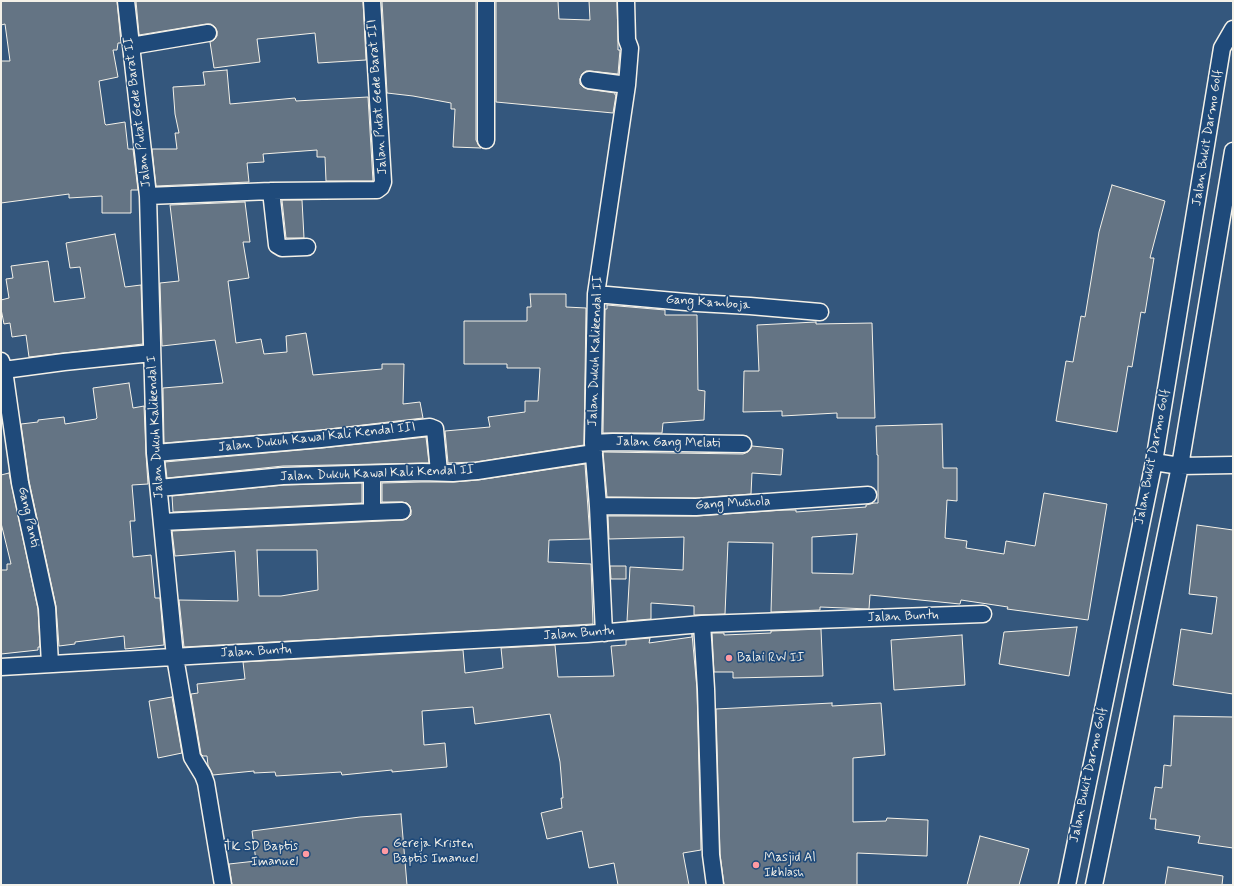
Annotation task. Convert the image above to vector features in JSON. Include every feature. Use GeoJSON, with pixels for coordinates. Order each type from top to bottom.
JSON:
{"type":"FeatureCollection","features":[{"type":"Feature","properties":{"kind":"street","name":"Jalan Putat Gede Barat II"},"geometry":{"type":"LineString","coordinates":[[126,1],[148,196],[271,191],[377,190]]}},
{"type":"Feature","properties":{"kind":"street","name":"Jalan Putat Gede Barat III"},"geometry":{"type":"LineString","coordinates":[[372,1],[383,182],[381,187],[377,190]]}},
{"type":"Feature","properties":{"kind":"street"},"geometry":{"type":"LineString","coordinates":[[486,1],[486,140]]}},
{"type":"Feature","properties":{"kind":"street","name":"Jalan Dukuh Kalikendal II"},"geometry":{"type":"LineString","coordinates":[[604,633],[594,448],[596,294],[627,85],[630,48],[627,40],[626,1]]}},
{"type":"Feature","properties":{"kind":"street","name":"Jalan Bukit Darmo Golf"},"geometry":{"type":"LineString","coordinates":[[1067,885],[1154,462],[1226,76],[1228,48],[1233,30]]}},
{"type":"Feature","properties":{"kind":"street"},"geometry":{"type":"LineString","coordinates":[[130,46],[208,33]]}},
{"type":"Feature","properties":{"kind":"street"},"geometry":{"type":"LineString","coordinates":[[589,80],[627,85]]}},
{"type":"Feature","properties":{"kind":"street","name":"Jalan Bukit Darmo Golf"},"geometry":{"type":"LineString","coordinates":[[1094,885],[1180,466],[1233,151]]}},
{"type":"Feature","properties":{"kind":"street"},"geometry":{"type":"LineString","coordinates":[[271,191],[277,245],[282,248],[306,247]]}},
{"type":"Feature","properties":{"kind":"street","name":"Jalan Dukuh Kalikendal I"},"geometry":{"type":"LineString","coordinates":[[148,196],[155,453],[175,657],[192,757],[206,783],[223,885]]}},
{"type":"Feature","properties":{"kind":"street","name":"Gang Kamboja"},"geometry":{"type":"LineString","coordinates":[[596,294],[697,304],[758,306],[820,312]]}},
{"type":"Feature","properties":{"kind":"street"},"geometry":{"type":"LineString","coordinates":[[2,365],[64,362],[152,352]]}},
{"type":"Feature","properties":{"kind":"street","name":"Gang Panti"},"geometry":{"type":"LineString","coordinates":[[2,365],[20,483],[47,608],[50,664]]}},
{"type":"Feature","properties":{"kind":"street","name":"Jalan Dukuh Kawal Kali Kendal III"},"geometry":{"type":"LineString","coordinates":[[155,453],[321,439],[430,427],[435,430],[439,472]]}},
{"type":"Feature","properties":{"kind":"street","name":"Jalan Gang Melati"},"geometry":{"type":"LineString","coordinates":[[594,448],[613,442],[743,444]]}},
{"type":"Feature","properties":{"kind":"street","name":"Jalan Dukuh Kawal Kali Kendal II"},"geometry":{"type":"LineString","coordinates":[[159,488],[283,476],[477,471],[594,448]]}},
{"type":"Feature","properties":{"kind":"street"},"geometry":{"type":"LineString","coordinates":[[1154,462],[1180,466],[1233,465]]}},
{"type":"Feature","properties":{"kind":"street"},"geometry":{"type":"LineString","coordinates":[[372,474],[372,512]]}},
{"type":"Feature","properties":{"kind":"street","name":"Gang Mushola"},"geometry":{"type":"LineString","coordinates":[[598,506],[696,507],[868,495]]}},
{"type":"Feature","properties":{"kind":"street"},"geometry":{"type":"LineString","coordinates":[[162,522],[402,511]]}},
{"type":"Feature","properties":{"kind":"street","name":"Jalan Buntu"},"geometry":{"type":"LineString","coordinates":[[1,667],[604,633],[702,624],[983,614]]}},
{"type":"Feature","properties":{"kind":"street"},"geometry":{"type":"LineString","coordinates":[[702,624],[706,689],[711,855],[715,885]]}},
{"type":"Feature","properties":{"kind":"building"},"geometry":{"type":"Polygon","coordinates":[[[1,1],[117,1],[121,43],[118,43],[117,50],[113,50],[118,77],[99,81],[105,124],[125,122],[128,149],[133,149],[138,190],[131,190],[131,213],[102,213],[102,196],[69,198],[69,194],[1,203],[1,61],[10,61],[5,24],[1,25],[1,1]]]}},
{"type":"Feature","properties":{"kind":"building"},"geometry":{"type":"Polygon","coordinates":[[[136,1],[363,1],[366,60],[318,63],[315,33],[257,39],[260,62],[214,68],[210,42],[217,36],[215,27],[211,24],[206,24],[139,35],[136,1]]]}},
{"type":"Feature","properties":{"kind":"building"},"geometry":{"type":"Polygon","coordinates":[[[382,1],[476,1],[476,140],[481,148],[453,147],[455,109],[451,109],[451,103],[387,93],[382,1]]]}},
{"type":"Feature","properties":{"kind":"building"},"geometry":{"type":"Polygon","coordinates":[[[496,1],[558,1],[559,19],[590,20],[589,1],[617,1],[618,50],[620,50],[618,74],[586,71],[582,74],[580,79],[580,84],[587,89],[615,93],[613,113],[496,102],[496,1]]]}},
{"type":"Feature","properties":{"kind":"building"},"geometry":{"type":"Polygon","coordinates":[[[227,70],[230,104],[295,98],[296,101],[368,97],[373,181],[326,181],[325,157],[317,157],[317,150],[263,154],[264,162],[247,163],[249,182],[156,186],[152,149],[177,149],[175,133],[179,133],[175,114],[173,87],[205,85],[203,72],[227,70]]]}},
{"type":"Feature","properties":{"kind":"building"},"geometry":{"type":"Polygon","coordinates":[[[1112,185],[1165,201],[1150,258],[1154,258],[1145,313],[1141,312],[1132,367],[1128,366],[1117,432],[1056,421],[1066,361],[1073,362],[1081,316],[1085,317],[1099,232],[1112,185]]]}},
{"type":"Feature","properties":{"kind":"building"},"geometry":{"type":"Polygon","coordinates":[[[282,200],[302,200],[304,238],[286,238],[282,200]]]}},
{"type":"Feature","properties":{"kind":"building"},"geometry":{"type":"Polygon","coordinates":[[[245,202],[250,242],[243,242],[249,278],[228,281],[236,343],[261,339],[264,354],[287,352],[286,336],[306,333],[313,375],[382,369],[382,364],[404,364],[403,404],[420,402],[423,418],[320,430],[164,443],[163,388],[223,383],[215,340],[162,346],[160,283],[179,281],[170,205],[245,202]]]}},
{"type":"Feature","properties":{"kind":"building"},"geometry":{"type":"Polygon","coordinates":[[[115,234],[125,287],[141,285],[143,344],[29,357],[26,335],[12,337],[10,323],[4,324],[1,309],[1,300],[9,298],[6,279],[13,278],[11,266],[48,261],[54,302],[85,298],[80,267],[70,268],[66,243],[115,234]]]}},
{"type":"Feature","properties":{"kind":"building"},"geometry":{"type":"Polygon","coordinates":[[[530,294],[566,294],[566,307],[586,308],[584,445],[476,462],[448,463],[445,431],[490,427],[488,417],[525,412],[525,401],[538,401],[540,368],[507,368],[507,364],[464,364],[464,321],[527,321],[527,307],[531,307],[530,294]]]}},
{"type":"Feature","properties":{"kind":"building"},"geometry":{"type":"Polygon","coordinates":[[[607,305],[665,310],[665,315],[697,315],[698,390],[705,391],[704,420],[663,423],[662,433],[603,433],[605,309],[607,309],[607,305]]]}},
{"type":"Feature","properties":{"kind":"building"},"geometry":{"type":"Polygon","coordinates":[[[816,322],[816,324],[872,323],[875,418],[837,418],[837,413],[782,416],[782,411],[743,412],[744,371],[759,371],[757,325],[816,322]]]}},
{"type":"Feature","properties":{"kind":"building"},"geometry":{"type":"Polygon","coordinates":[[[129,383],[133,408],[144,406],[148,484],[132,485],[135,521],[130,521],[133,557],[151,555],[155,598],[160,598],[164,645],[125,649],[124,636],[75,642],[75,644],[59,646],[56,606],[29,481],[21,424],[38,422],[38,420],[64,417],[65,424],[96,419],[93,388],[129,383]]]}},
{"type":"Feature","properties":{"kind":"building"},"geometry":{"type":"Polygon","coordinates":[[[942,424],[943,468],[957,468],[957,501],[947,500],[945,538],[967,541],[966,548],[1004,554],[1006,541],[1035,546],[1044,493],[1107,504],[1088,620],[1007,609],[1008,607],[961,600],[960,604],[870,595],[869,609],[820,607],[820,610],[771,612],[773,543],[728,542],[725,614],[694,615],[694,606],[651,603],[651,619],[627,621],[630,567],[683,570],[684,537],[609,539],[608,516],[697,516],[784,510],[796,510],[796,512],[866,507],[866,505],[878,503],[878,455],[876,426],[942,424]],[[857,534],[812,537],[812,573],[853,574],[857,534]]]}},
{"type":"Feature","properties":{"kind":"building"},"geometry":{"type":"Polygon","coordinates":[[[426,437],[429,463],[283,466],[167,478],[165,462],[426,437]]]}},
{"type":"Feature","properties":{"kind":"building"},"geometry":{"type":"Polygon","coordinates":[[[752,446],[783,449],[781,475],[752,473],[751,494],[696,498],[607,497],[603,452],[743,454],[748,452],[752,446]]]}},
{"type":"Feature","properties":{"kind":"building"},"geometry":{"type":"Polygon","coordinates":[[[585,464],[590,539],[549,540],[548,562],[591,564],[593,624],[184,647],[179,600],[238,601],[235,551],[175,556],[172,531],[403,520],[407,519],[411,515],[410,506],[407,503],[402,502],[382,502],[382,483],[453,482],[478,480],[585,464]],[[257,550],[259,596],[281,596],[318,590],[317,550],[257,550]]]}},
{"type":"Feature","properties":{"kind":"building"},"geometry":{"type":"Polygon","coordinates":[[[9,473],[38,609],[40,647],[38,647],[38,650],[1,654],[1,570],[7,570],[7,564],[11,564],[1,523],[1,475],[9,473]]]}},
{"type":"Feature","properties":{"kind":"building"},"geometry":{"type":"Polygon","coordinates":[[[362,483],[362,503],[173,512],[172,496],[284,485],[362,483]]]}},
{"type":"Feature","properties":{"kind":"building"},"geometry":{"type":"Polygon","coordinates":[[[1197,525],[1233,530],[1233,694],[1173,685],[1181,629],[1212,634],[1217,597],[1189,594],[1197,525]]]}},
{"type":"Feature","properties":{"kind":"building"},"geometry":{"type":"Polygon","coordinates":[[[610,566],[626,566],[626,579],[611,579],[610,566]]]}},
{"type":"Feature","properties":{"kind":"building"},"geometry":{"type":"Polygon","coordinates":[[[1077,627],[1069,676],[999,664],[1004,632],[1077,627]]]}},
{"type":"Feature","properties":{"kind":"building"},"geometry":{"type":"Polygon","coordinates":[[[821,629],[823,676],[733,678],[733,672],[714,672],[712,633],[724,633],[724,635],[821,629]]]}},
{"type":"Feature","properties":{"kind":"building"},"geometry":{"type":"Polygon","coordinates":[[[692,634],[697,689],[701,850],[683,853],[689,885],[618,885],[614,863],[589,868],[582,831],[547,839],[541,813],[562,808],[561,798],[563,798],[560,762],[550,714],[475,724],[473,707],[422,711],[424,745],[445,743],[447,767],[342,775],[341,772],[276,776],[275,772],[254,773],[254,771],[213,775],[208,765],[207,756],[203,756],[201,754],[191,694],[198,693],[197,684],[245,679],[243,662],[463,650],[465,673],[503,668],[501,648],[555,645],[558,677],[614,676],[611,646],[626,645],[626,640],[650,638],[649,643],[692,637],[692,634]]]}},
{"type":"Feature","properties":{"kind":"building"},"geometry":{"type":"Polygon","coordinates":[[[962,635],[965,685],[894,690],[891,640],[962,635]]]}},
{"type":"Feature","properties":{"kind":"building"},"geometry":{"type":"Polygon","coordinates":[[[172,697],[182,753],[158,758],[149,701],[172,697]]]}},
{"type":"Feature","properties":{"kind":"building"},"geometry":{"type":"Polygon","coordinates":[[[832,703],[832,706],[881,703],[885,755],[853,758],[853,822],[886,821],[887,818],[928,820],[927,856],[857,853],[857,885],[724,885],[720,854],[716,709],[832,703]]]}},
{"type":"Feature","properties":{"kind":"building"},"geometry":{"type":"Polygon","coordinates":[[[1174,716],[1233,717],[1233,848],[1198,843],[1200,836],[1155,829],[1156,819],[1150,819],[1155,787],[1162,788],[1164,765],[1171,766],[1174,716]]]}},
{"type":"Feature","properties":{"kind":"building","name":"TK SD Baptis Imanuel"},"geometry":{"type":"Polygon","coordinates":[[[401,814],[407,885],[232,885],[229,864],[256,861],[252,831],[360,817],[401,814]]]}},
{"type":"Feature","properties":{"kind":"building"},"geometry":{"type":"Polygon","coordinates":[[[980,836],[1029,849],[1019,885],[967,885],[980,836]]]}},
{"type":"Feature","properties":{"kind":"building"},"geometry":{"type":"Polygon","coordinates":[[[1168,867],[1223,876],[1222,885],[1165,885],[1168,867]]]}},
{"type":"Feature","properties":{"kind":"place","name":"Balai RW II"},"geometry":{"type":"Point","coordinates":[729,658]}},
{"type":"Feature","properties":{"kind":"place","name":"Gereja Kristen Baptis Imanuel"},"geometry":{"type":"Point","coordinates":[385,851]}},
{"type":"Feature","properties":{"kind":"place","name":"TK SD Baptis Imanuel"},"geometry":{"type":"Point","coordinates":[306,854]}},
{"type":"Feature","properties":{"kind":"place","name":"Masjid Al Ikhlash"},"geometry":{"type":"Point","coordinates":[756,865]}}]}
